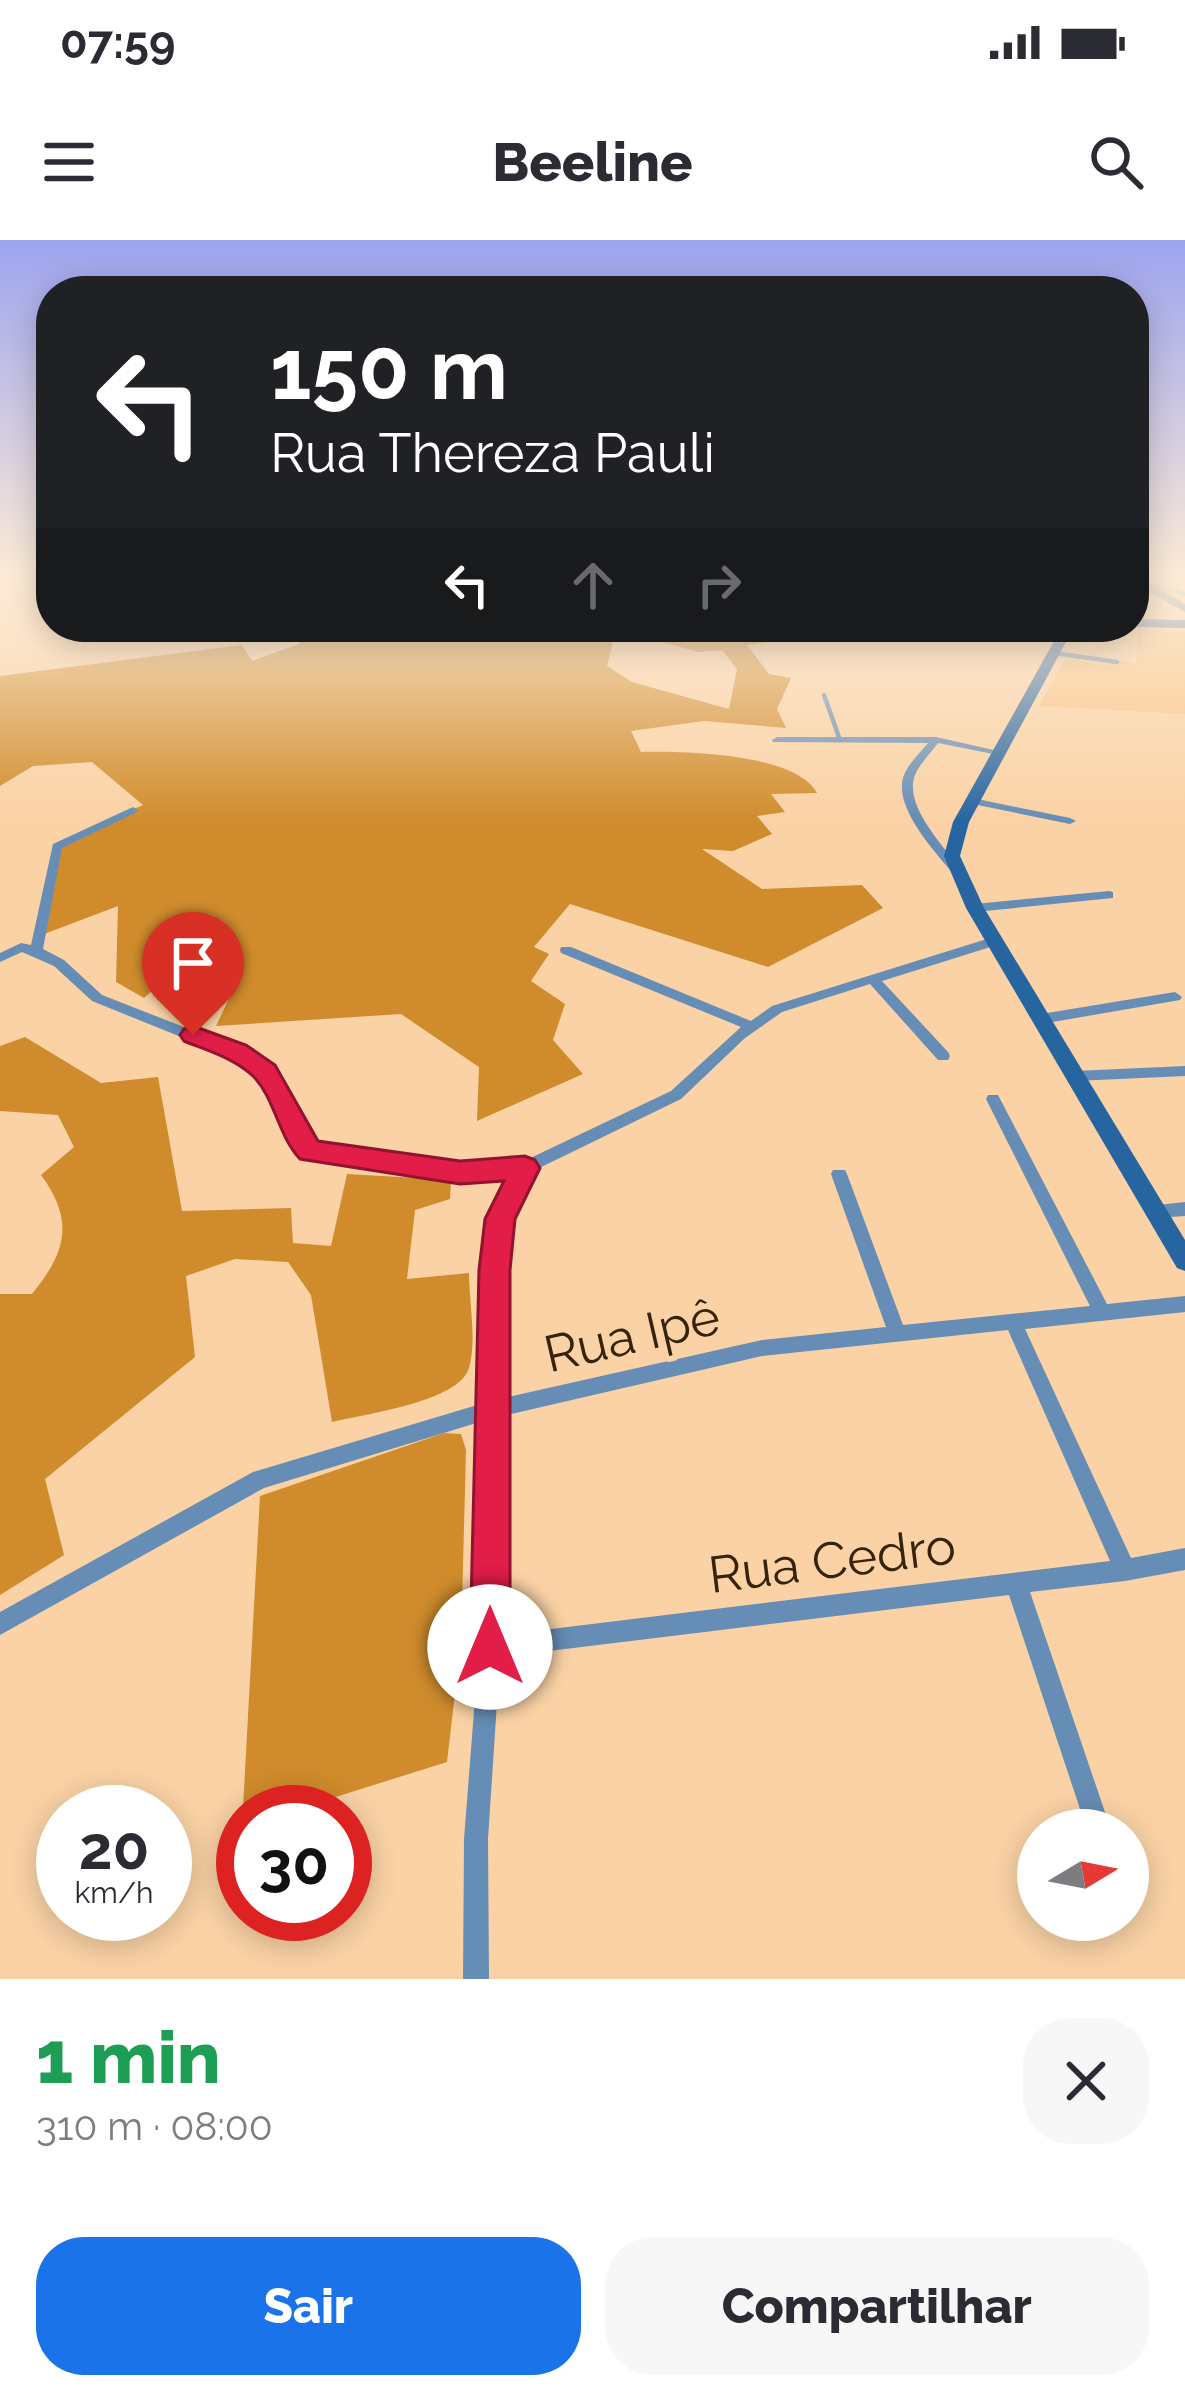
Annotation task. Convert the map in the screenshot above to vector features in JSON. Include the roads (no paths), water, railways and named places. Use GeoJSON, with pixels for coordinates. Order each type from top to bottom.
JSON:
{"type":"FeatureCollection","features":[{"type":"Feature","properties":{"kind":"street"},"geometry":{"type":"LineString","coordinates":[[956,869],[953,842],[1050,658]]}},
{"type":"Feature","properties":{"kind":"street"},"geometry":{"type":"LineString","coordinates":[[777,740],[936,740],[998,752]]}},
{"type":"Feature","properties":{"kind":"street"},"geometry":{"type":"LineString","coordinates":[[936,740],[906,788],[919,820],[956,869],[1185,1261]]}},
{"type":"Feature","properties":{"kind":"street"},"geometry":{"type":"LineString","coordinates":[[972,801],[1070,820]]}},
{"type":"Feature","properties":{"kind":"street"},"geometry":{"type":"LineString","coordinates":[[29,949],[57,846],[133,810]]}},
{"type":"Feature","properties":{"kind":"street"},"geometry":{"type":"LineString","coordinates":[[976,908],[1109,895]]}},
{"type":"Feature","properties":{"kind":"street"},"geometry":{"type":"LineString","coordinates":[[0,945],[29,949],[59,963],[97,998],[237,1052],[258,1065],[272,1080],[300,1141],[310,1151],[460,1172],[525,1168],[676,1095],[751,1026],[789,1004],[995,941]]}},
{"type":"Feature","properties":{"kind":"street"},"geometry":{"type":"LineString","coordinates":[[0,958],[29,949]]}},
{"type":"Feature","properties":{"kind":"street"},"geometry":{"type":"LineString","coordinates":[[566,950],[751,1026]]}},
{"type":"Feature","properties":{"kind":"street"},"geometry":{"type":"LineString","coordinates":[[872,978],[943,1057]]}},
{"type":"Feature","properties":{"kind":"street"},"geometry":{"type":"LineString","coordinates":[[1041,1019],[1175,998]]}},
{"type":"Feature","properties":{"kind":"street"},"geometry":{"type":"LineString","coordinates":[[1075,1076],[1185,1071]]}},
{"type":"Feature","properties":{"kind":"street"},"geometry":{"type":"LineString","coordinates":[[993,1099],[1102,1312]]}},
{"type":"Feature","properties":{"kind":"street"},"geometry":{"type":"LineString","coordinates":[[476,1979],[476,1840],[490,1647],[491,1410],[500,1219],[525,1168]]}},
{"type":"Feature","properties":{"kind":"street"},"geometry":{"type":"LineString","coordinates":[[839,1174],[897,1332]]}},
{"type":"Feature","properties":{"kind":"street"},"geometry":{"type":"LineString","coordinates":[[1155,1211],[1185,1208]]}},
{"type":"Feature","properties":{"kind":"street","name":"Rua Ipê"},"geometry":{"type":"LineString","coordinates":[[0,1624],[260,1479],[491,1410],[762,1348],[1185,1304]]}},
{"type":"Feature","properties":{"kind":"street"},"geometry":{"type":"LineString","coordinates":[[1012,1321],[1125,1570]]}},
{"type":"Feature","properties":{"kind":"street","name":"Rua Cedro"},"geometry":{"type":"LineString","coordinates":[[490,1647],[1185,1559]]}},
{"type":"Feature","properties":{"kind":"street"},"geometry":{"type":"LineString","coordinates":[[1016,1583],[1092,1809]]}},
{"type":"Feature","properties":{"kind":"lane"},"geometry":{"type":"LineString","coordinates":[[1090,658],[1117,662]]}},
{"type":"Feature","properties":{"kind":"lane"},"geometry":{"type":"LineString","coordinates":[[824,695],[840,740]]}}]}
